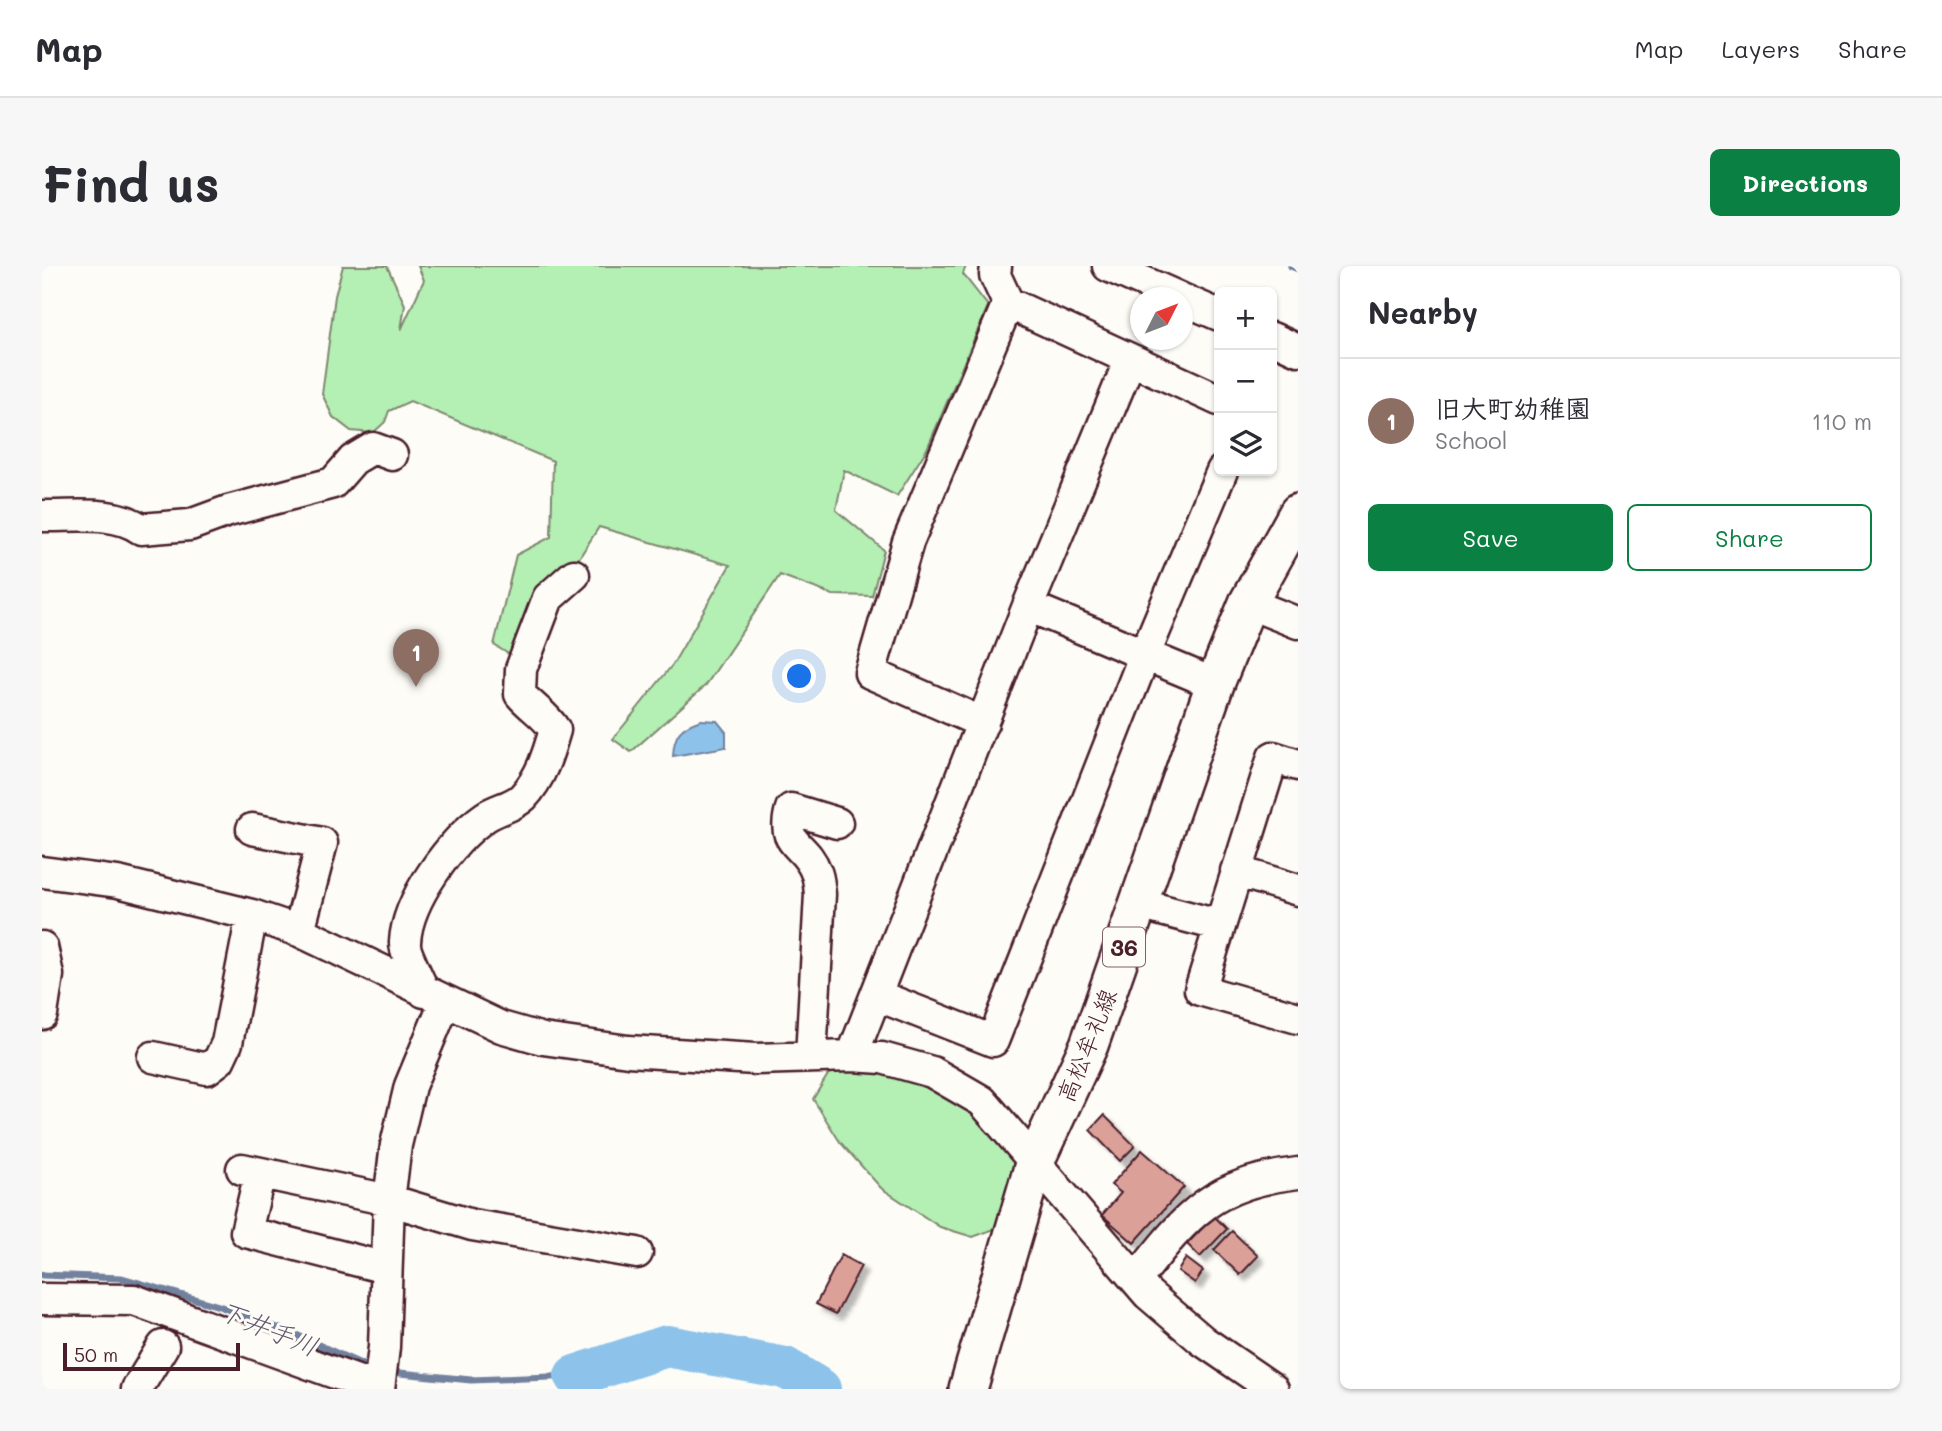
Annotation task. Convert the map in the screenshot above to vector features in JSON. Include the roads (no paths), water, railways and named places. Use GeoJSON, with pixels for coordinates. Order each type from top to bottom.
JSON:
{"type":"FeatureCollection","features":[{"type":"Feature","properties":{"kind":"main road","name":"高松牟礼線"},"geometry":{"type":"LineString","coordinates":[[968,1389],[1034,1164],[1089,1045],[1215,684],[1248,603],[1298,513]]}},
{"type":"Feature","properties":{"kind":"street"},"geometry":{"type":"LineString","coordinates":[[996,266],[995,275],[1008,303],[1214,398]]}},
{"type":"Feature","properties":{"kind":"street"},"geometry":{"type":"LineString","coordinates":[[1108,266],[1156,287]]}},
{"type":"Feature","properties":{"kind":"street"},"geometry":{"type":"LineString","coordinates":[[982,723],[870,673],[908,542],[1008,303]]}},
{"type":"Feature","properties":{"kind":"street"},"geometry":{"type":"LineString","coordinates":[[1193,303],[1214,313]]}},
{"type":"Feature","properties":{"kind":"street"},"geometry":{"type":"LineString","coordinates":[[1277,340],[1298,350]]}},
{"type":"Feature","properties":{"kind":"street"},"geometry":{"type":"LineString","coordinates":[[852,1056],[1028,606],[1130,360]]}},
{"type":"Feature","properties":{"kind":"street"},"geometry":{"type":"LineString","coordinates":[[42,516],[101,517],[129,521],[141,529],[190,525],[228,511],[333,483],[353,460],[373,448],[392,455]]}},
{"type":"Feature","properties":{"kind":"street"},"geometry":{"type":"LineString","coordinates":[[876,995],[993,1041],[1144,654],[1220,476]]}},
{"type":"Feature","properties":{"kind":"street"},"geometry":{"type":"LineString","coordinates":[[42,1299],[134,1300],[380,1386],[389,1200],[396,1145],[435,997],[404,944],[419,896],[436,865],[485,817],[520,800],[536,781],[555,730],[545,714],[533,709],[520,694],[521,669],[548,598],[574,575]]}},
{"type":"Feature","properties":{"kind":"street"},"geometry":{"type":"LineString","coordinates":[[1248,603],[1298,623]]}},
{"type":"Feature","properties":{"kind":"street"},"geometry":{"type":"LineString","coordinates":[[1028,606],[1215,684]]}},
{"type":"Feature","properties":{"kind":"street"},"geometry":{"type":"LineString","coordinates":[[1298,765],[1273,757],[1218,925],[1200,990],[1298,1018]]}},
{"type":"Feature","properties":{"kind":"street"},"geometry":{"type":"LineString","coordinates":[[811,1057],[820,894],[816,871],[791,842],[786,825],[791,809],[837,823]]}},
{"type":"Feature","properties":{"kind":"street"},"geometry":{"type":"LineString","coordinates":[[252,829],[322,843],[299,931]]}},
{"type":"Feature","properties":{"kind":"street"},"geometry":{"type":"LineString","coordinates":[[1236,871],[1298,890]]}},
{"type":"Feature","properties":{"kind":"street"},"geometry":{"type":"LineString","coordinates":[[42,872],[118,882],[252,915],[299,931],[501,1027],[543,1039],[653,1052],[755,1059],[852,1056],[882,1058],[932,1072],[982,1101],[1136,1280],[1203,1341],[1273,1389]]}},
{"type":"Feature","properties":{"kind":"street"},"geometry":{"type":"LineString","coordinates":[[1139,904],[1218,925]]}},
{"type":"Feature","properties":{"kind":"street"},"geometry":{"type":"LineString","coordinates":[[153,1057],[207,1069],[219,1060],[227,1043],[252,915]]}},
{"type":"Feature","properties":{"kind":"street"},"geometry":{"type":"LineString","coordinates":[[42,947],[48,975],[42,1014]]}},
{"type":"Feature","properties":{"kind":"street"},"geometry":{"type":"LineString","coordinates":[[386,1268],[246,1232],[251,1171],[389,1200],[472,1225],[637,1253]]}},
{"type":"Feature","properties":{"kind":"street"},"geometry":{"type":"LineString","coordinates":[[1136,1280],[1181,1223],[1229,1189],[1260,1178],[1298,1173]]}},
{"type":"Feature","properties":{"kind":"street"},"geometry":{"type":"LineString","coordinates":[[137,1389],[163,1346]]}},
{"type":"Feature","properties":{"kind":"water"},"geometry":{"type":"Polygon","coordinates":[[[701,720],[717,721],[726,732],[726,747],[673,756],[680,732],[688,725],[701,720]]]}},
{"type":"Feature","properties":{"kind":"waterway"},"geometry":{"type":"LineString","coordinates":[[1291,266],[1298,269]]}},
{"type":"Feature","properties":{"kind":"waterway","name":"下井手川"},"geometry":{"type":"LineString","coordinates":[[42,1275],[122,1278],[219,1306],[296,1335],[374,1370]]}},
{"type":"Feature","properties":{"kind":"waterway","name":"下井手川"},"geometry":{"type":"LineString","coordinates":[[575,1376],[667,1346],[785,1368],[820,1389]]}},
{"type":"Feature","properties":{"kind":"waterway","name":"下井手川"},"geometry":{"type":"LineString","coordinates":[[390,1372],[471,1380],[575,1376]]}},
{"type":"Feature","properties":{"kind":"place","name":"旧大町幼稚園"},"geometry":{"type":"Point","coordinates":[416,687]}}]}
